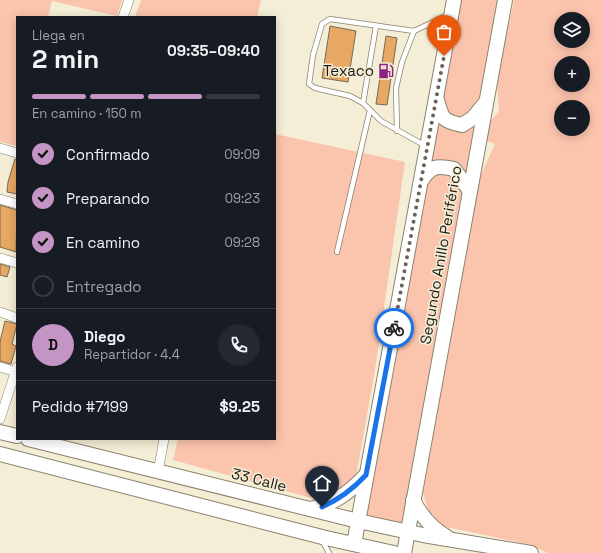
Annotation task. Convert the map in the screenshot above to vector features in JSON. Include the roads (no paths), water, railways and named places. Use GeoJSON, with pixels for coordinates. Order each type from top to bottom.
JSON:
{"type":"FeatureCollection","features":[{"type":"Feature","properties":{"kind":"main road","name":"Segundo Anillo Periférico"},"geometry":{"type":"LineString","coordinates":[[404,553],[505,0]]}},
{"type":"Feature","properties":{"kind":"main road"},"geometry":{"type":"LineString","coordinates":[[354,544],[453,7]]}},
{"type":"Feature","properties":{"kind":"main road"},"geometry":{"type":"LineString","coordinates":[[436,98],[441,115],[447,122],[462,125],[472,118],[486,102]]}},
{"type":"Feature","properties":{"kind":"main road"},"geometry":{"type":"LineString","coordinates":[[421,181],[428,170],[440,166],[447,167],[454,169],[470,191]]}},
{"type":"Feature","properties":{"kind":"main road"},"geometry":{"type":"LineString","coordinates":[[0,432],[16,436]]}},
{"type":"Feature","properties":{"kind":"main road","name":"33 Calle"},"geometry":{"type":"LineString","coordinates":[[32,440],[309,510],[407,532],[531,553]]}},
{"type":"Feature","properties":{"kind":"main road"},"geometry":{"type":"LineString","coordinates":[[0,454],[321,536],[394,553]]}},
{"type":"Feature","properties":{"kind":"main road"},"geometry":{"type":"LineString","coordinates":[[309,510],[334,502],[352,490],[366,475]]}},
{"type":"Feature","properties":{"kind":"main road"},"geometry":{"type":"LineString","coordinates":[[413,500],[425,520],[438,532],[453,540]]}},
{"type":"Feature","properties":{"kind":"street"},"geometry":{"type":"LineString","coordinates":[[123,16],[128,0]]}},
{"type":"Feature","properties":{"kind":"street"},"geometry":{"type":"LineString","coordinates":[[0,148],[16,153]]}},
{"type":"Feature","properties":{"kind":"street"},"geometry":{"type":"LineString","coordinates":[[0,199],[16,204]]}},
{"type":"Feature","properties":{"kind":"street"},"geometry":{"type":"LineString","coordinates":[[0,258],[16,263]]}},
{"type":"Feature","properties":{"kind":"street"},"geometry":{"type":"LineString","coordinates":[[0,312],[16,318]]}},
{"type":"Feature","properties":{"kind":"street"},"geometry":{"type":"LineString","coordinates":[[0,367],[16,370]]}},
{"type":"Feature","properties":{"kind":"street"},"geometry":{"type":"LineString","coordinates":[[0,419],[16,373]]}},
{"type":"Feature","properties":{"kind":"street"},"geometry":{"type":"LineString","coordinates":[[158,472],[164,440]]}},
{"type":"Feature","properties":{"kind":"lane"},"geometry":{"type":"LineString","coordinates":[[397,131],[396,88],[402,62],[414,31],[453,7]]}},
{"type":"Feature","properties":{"kind":"lane"},"geometry":{"type":"LineString","coordinates":[[414,31],[330,19],[322,24],[313,55],[309,84],[316,88],[350,96],[363,102],[381,121],[427,146]]}},
{"type":"Feature","properties":{"kind":"lane"},"geometry":{"type":"LineString","coordinates":[[363,102],[376,26]]}},
{"type":"Feature","properties":{"kind":"lane"},"geometry":{"type":"LineString","coordinates":[[337,252],[370,110]]}},
{"type":"Feature","properties":{"kind":"lane"},"geometry":{"type":"LineString","coordinates":[[321,536],[328,553]]}},
{"type":"Feature","properties":{"kind":"place","name":"Texaco"},"geometry":{"type":"Point","coordinates":[386,71]}}]}
